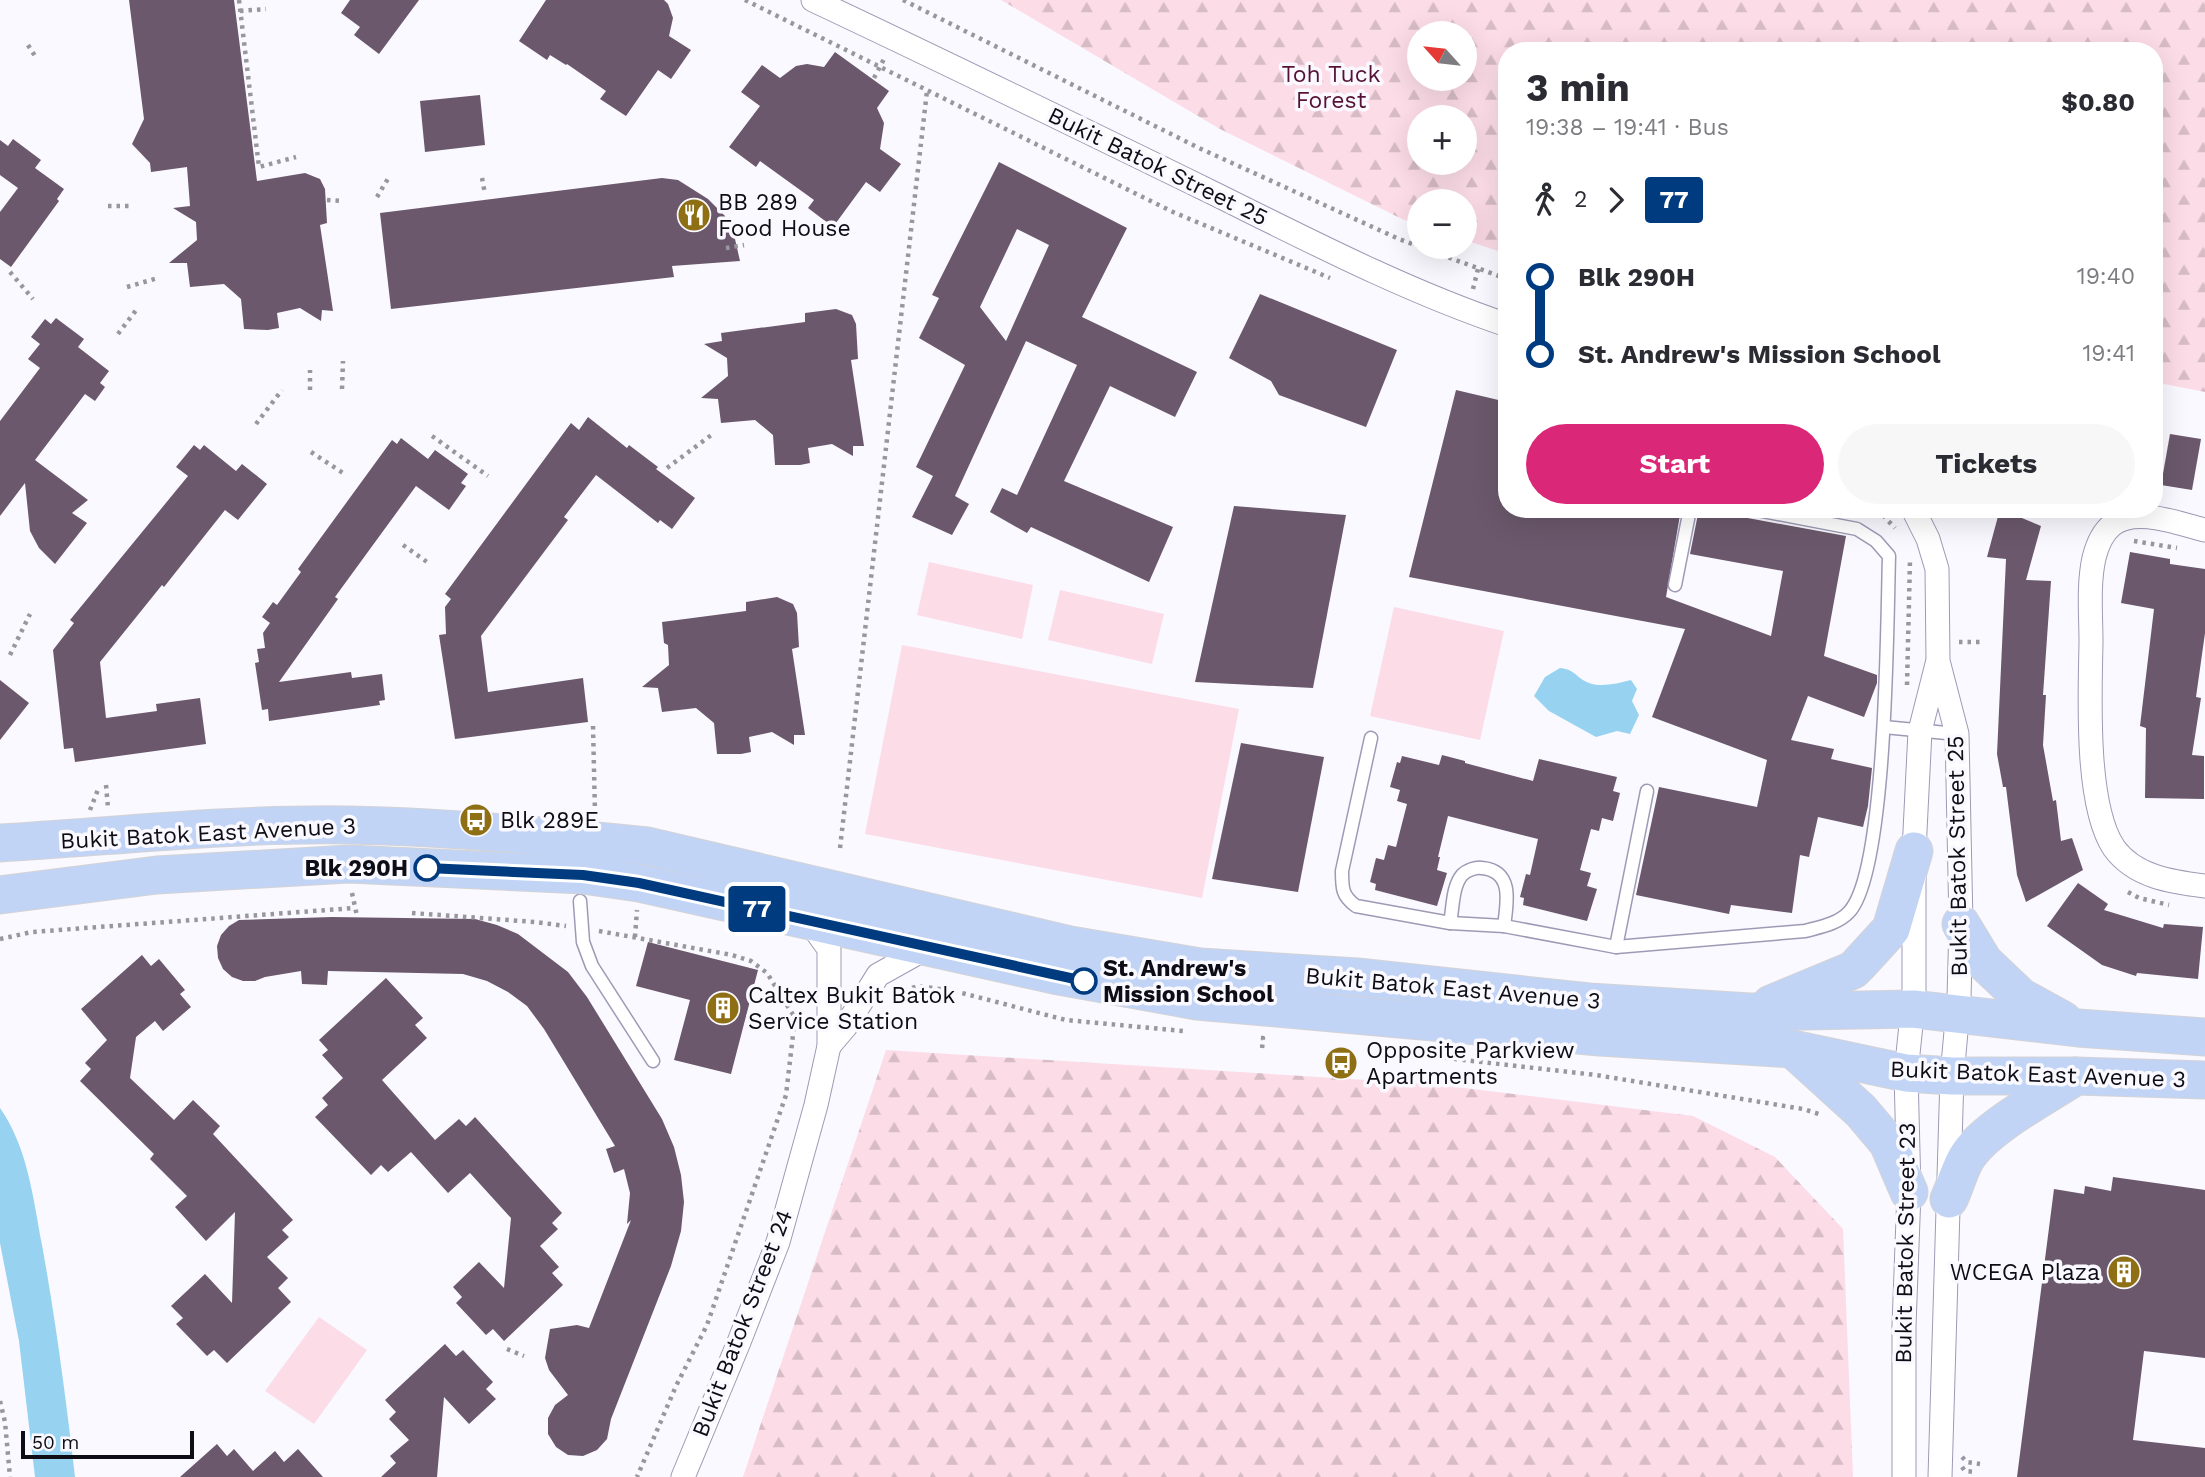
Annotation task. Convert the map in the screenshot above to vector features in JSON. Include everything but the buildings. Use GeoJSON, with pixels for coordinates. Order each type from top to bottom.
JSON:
{"type":"FeatureCollection","features":[{"type":"Feature","properties":{"kind":"main road","name":"Bukit Batok East Avenue 3"},"geometry":{"type":"LineString","coordinates":[[0,844],[275,826],[351,825],[498,832],[606,841],[648,846],[1056,942],[1200,968],[1357,977],[1589,1002],[1750,1012],[1913,1009],[1958,1012],[2078,1028],[2205,1037]]}},
{"type":"Feature","properties":{"kind":"main road"},"geometry":{"type":"LineString","coordinates":[[1750,1012],[1853,970],[1891,929],[1914,851]]}},
{"type":"Feature","properties":{"kind":"main road","name":"Bukit Batok East Avenue 3"},"geometry":{"type":"LineString","coordinates":[[0,895],[158,875],[349,864],[583,875],[639,883],[1054,975],[1197,1001],[1600,1037],[1793,1049],[1906,1073],[2205,1080]]}},
{"type":"Feature","properties":{"kind":"main road"},"geometry":{"type":"LineString","coordinates":[[1961,924],[1984,962],[2021,997],[2078,1028]]}},
{"type":"Feature","properties":{"kind":"main road"},"geometry":{"type":"LineString","coordinates":[[1793,1049],[1861,1111],[1888,1143],[1909,1192]]}},
{"type":"Feature","properties":{"kind":"main road"},"geometry":{"type":"LineString","coordinates":[[1949,1199],[1969,1154],[1984,1139],[2076,1076]]}},
{"type":"Feature","properties":{"kind":"street","name":"Bukit Batok Street 25"},"geometry":{"type":"LineString","coordinates":[[813,0],[955,66],[1276,224],[1462,310],[1498,323]]}},
{"type":"Feature","properties":{"kind":"street","name":"Bukit Batok Street 25"},"geometry":{"type":"LineString","coordinates":[[1918,518],[1928,539],[1937,569],[1938,661],[1957,734],[1961,924],[1958,1012]]}},
{"type":"Feature","properties":{"kind":"street"},"geometry":{"type":"LineString","coordinates":[[2134,518],[2112,525],[2104,534],[2097,547],[2092,575],[2090,706],[2095,780],[2102,820],[2114,847],[2138,869],[2156,877],[2205,886]]}},
{"type":"Feature","properties":{"kind":"street"},"geometry":{"type":"LineString","coordinates":[[2145,518],[2205,530]]}},
{"type":"Feature","properties":{"kind":"street","name":"Bukit Batok Street 25"},"geometry":{"type":"LineString","coordinates":[[1913,1009],[1913,729],[1938,661]]}},
{"type":"Feature","properties":{"kind":"street","name":"Bukit Batok Street 24"},"geometry":{"type":"LineString","coordinates":[[682,1477],[778,1242],[816,1105],[829,1046],[829,949],[816,931],[797,918]]}},
{"type":"Feature","properties":{"kind":"street","name":"Bukit Batok Street 24"},"geometry":{"type":"LineString","coordinates":[[829,1046],[846,1026],[878,975],[930,946]]}},
{"type":"Feature","properties":{"kind":"street","name":"Bukit Batok Street 23"},"geometry":{"type":"LineString","coordinates":[[1903,1477],[1904,1326],[1909,1192],[1906,1073],[1913,1009]]}},
{"type":"Feature","properties":{"kind":"street","name":"Bukit Batok Street 23"},"geometry":{"type":"LineString","coordinates":[[1940,1477],[1952,1076],[1958,1012]]}},
{"type":"Feature","properties":{"kind":"lane"},"geometry":{"type":"LineString","coordinates":[[1675,585],[1688,518]]}},
{"type":"Feature","properties":{"kind":"lane"},"geometry":{"type":"LineString","coordinates":[[1371,738],[1342,871],[1345,898],[1356,906],[1450,923],[1504,926],[1616,947],[1805,931],[1834,922],[1849,912],[1860,896],[1871,850],[1884,727],[1889,556],[1876,541],[1857,529],[1799,518]]}},
{"type":"Feature","properties":{"kind":"lane"},"geometry":{"type":"LineString","coordinates":[[1884,727],[1957,734]]}},
{"type":"Feature","properties":{"kind":"lane"},"geometry":{"type":"LineString","coordinates":[[1616,947],[1647,791]]}},
{"type":"Feature","properties":{"kind":"lane"},"geometry":{"type":"LineString","coordinates":[[1450,923],[1455,891],[1462,876],[1479,867],[1494,870],[1502,877],[1506,886],[1504,926]]}},
{"type":"Feature","properties":{"kind":"lane"},"geometry":{"type":"LineString","coordinates":[[580,901],[583,942],[592,966],[653,1061]]}},
{"type":"Feature","properties":{"kind":"path"},"geometry":{"type":"LineString","coordinates":[[239,0],[258,167],[296,157]]}},
{"type":"Feature","properties":{"kind":"path"},"geometry":{"type":"LineString","coordinates":[[745,0],[1173,212],[1338,281]]}},
{"type":"Feature","properties":{"kind":"path"},"geometry":{"type":"LineString","coordinates":[[903,0],[1212,153],[1399,239],[1498,276]]}},
{"type":"Feature","properties":{"kind":"path"},"geometry":{"type":"LineString","coordinates":[[240,11],[266,9]]}},
{"type":"Feature","properties":{"kind":"path"},"geometry":{"type":"LineString","coordinates":[[28,45],[35,56]]}},
{"type":"Feature","properties":{"kind":"path"},"geometry":{"type":"LineString","coordinates":[[874,78],[880,67]]}},
{"type":"Feature","properties":{"kind":"path"},"geometry":{"type":"LineString","coordinates":[[840,848],[927,91]]}},
{"type":"Feature","properties":{"kind":"path"},"geometry":{"type":"LineString","coordinates":[[377,197],[389,177]]}},
{"type":"Feature","properties":{"kind":"path"},"geometry":{"type":"LineString","coordinates":[[482,178],[485,194]]}},
{"type":"Feature","properties":{"kind":"path"},"geometry":{"type":"LineString","coordinates":[[327,200],[342,201]]}},
{"type":"Feature","properties":{"kind":"path"},"geometry":{"type":"LineString","coordinates":[[108,206],[130,206]]}},
{"type":"Feature","properties":{"kind":"path"},"geometry":{"type":"LineString","coordinates":[[726,248],[744,245]]}},
{"type":"Feature","properties":{"kind":"path"},"geometry":{"type":"LineString","coordinates":[[10,272],[33,299]]}},
{"type":"Feature","properties":{"kind":"path"},"geometry":{"type":"LineString","coordinates":[[127,287],[158,278]]}},
{"type":"Feature","properties":{"kind":"path"},"geometry":{"type":"LineString","coordinates":[[118,334],[137,309]]}},
{"type":"Feature","properties":{"kind":"path"},"geometry":{"type":"LineString","coordinates":[[342,361],[342,389]]}},
{"type":"Feature","properties":{"kind":"path"},"geometry":{"type":"LineString","coordinates":[[310,370],[310,390]]}},
{"type":"Feature","properties":{"kind":"path"},"geometry":{"type":"LineString","coordinates":[[256,424],[282,390]]}},
{"type":"Feature","properties":{"kind":"path"},"geometry":{"type":"LineString","coordinates":[[667,468],[715,433]]}},
{"type":"Feature","properties":{"kind":"path"},"geometry":{"type":"LineString","coordinates":[[432,436],[488,476]]}},
{"type":"Feature","properties":{"kind":"path"},"geometry":{"type":"LineString","coordinates":[[311,452],[343,473]]}},
{"type":"Feature","properties":{"kind":"path"},"geometry":{"type":"LineString","coordinates":[[1885,518],[1898,533]]}},
{"type":"Feature","properties":{"kind":"path"},"geometry":{"type":"LineString","coordinates":[[2132,541],[2179,548]]}},
{"type":"Feature","properties":{"kind":"path"},"geometry":{"type":"LineString","coordinates":[[403,545],[427,562]]}},
{"type":"Feature","properties":{"kind":"path"},"geometry":{"type":"LineString","coordinates":[[1910,549],[1913,729]]}},
{"type":"Feature","properties":{"kind":"path"},"geometry":{"type":"LineString","coordinates":[[10,655],[30,614]]}},
{"type":"Feature","properties":{"kind":"path"},"geometry":{"type":"LineString","coordinates":[[593,726],[595,817]]}},
{"type":"Feature","properties":{"kind":"path"},"geometry":{"type":"LineString","coordinates":[[106,785],[107,805]]}},
{"type":"Feature","properties":{"kind":"path"},"geometry":{"type":"LineString","coordinates":[[86,820],[99,787]]}},
{"type":"Feature","properties":{"kind":"path"},"geometry":{"type":"LineString","coordinates":[[0,939],[32,932],[354,908]]}},
{"type":"Feature","properties":{"kind":"path"},"geometry":{"type":"LineString","coordinates":[[412,913],[573,927]]}},
{"type":"Feature","properties":{"kind":"path"},"geometry":{"type":"LineString","coordinates":[[597,931],[732,955],[751,961],[767,973],[795,1018],[786,1095],[707,1325],[676,1386],[637,1477]]}},
{"type":"Feature","properties":{"kind":"path"},"geometry":{"type":"LineString","coordinates":[[891,994],[918,986],[954,991],[1066,1020],[1185,1031]]}},
{"type":"Feature","properties":{"kind":"path"},"geometry":{"type":"LineString","coordinates":[[769,1016],[795,1018]]}},
{"type":"Feature","properties":{"kind":"path"},"geometry":{"type":"LineString","coordinates":[[1250,1037],[1263,1038],[1262,1049]]}},
{"type":"Feature","properties":{"kind":"path"},"geometry":{"type":"LineString","coordinates":[[1420,1055],[1596,1075],[1803,1109],[1825,1116]]}},
{"type":"Feature","properties":{"kind":"path"},"geometry":{"type":"LineString","coordinates":[[507,1349],[524,1356]]}},
{"type":"Feature","properties":{"kind":"path"},"geometry":{"type":"LineString","coordinates":[[0,1401],[5,1422],[10,1477]]}},
{"type":"Feature","properties":{"kind":"path"},"geometry":{"type":"LineString","coordinates":[[1967,1462],[1980,1464]]}},
{"type":"Feature","properties":{"kind":"path"},"geometry":{"type":"LineString","coordinates":[[1959,1463],[1965,1471],[1975,1472]]}},
{"type":"Feature","properties":{"kind":"green space","name":"Toh Tuck Forest"},"geometry":{"type":"Polygon","coordinates":[[[1001,0],[2205,0],[2205,392],[2163,384],[2163,42],[1498,42],[1498,251],[1477,244],[1477,189],[1407,189],[1407,221],[1220,129],[1001,0]]]}},
{"type":"Feature","properties":{"kind":"green space"},"geometry":{"type":"Polygon","coordinates":[[[929,562],[1033,585],[1022,639],[917,615],[929,562]]]}},
{"type":"Feature","properties":{"kind":"green space"},"geometry":{"type":"Polygon","coordinates":[[[1060,590],[1164,614],[1152,664],[1048,640],[1060,590]]]}},
{"type":"Feature","properties":{"kind":"green space"},"geometry":{"type":"Polygon","coordinates":[[[1394,607],[1504,631],[1480,740],[1370,716],[1394,607]]]}},
{"type":"Feature","properties":{"kind":"green space"},"geometry":{"type":"Polygon","coordinates":[[[902,645],[1239,709],[1202,898],[865,834],[902,645]]]}},
{"type":"Feature","properties":{"kind":"green space"},"geometry":{"type":"Polygon","coordinates":[[[886,1050],[1431,1084],[1693,1116],[1775,1157],[1843,1229],[1853,1477],[743,1477],[886,1050]]]}},
{"type":"Feature","properties":{"kind":"green space"},"geometry":{"type":"Polygon","coordinates":[[[319,1317],[367,1350],[314,1424],[265,1391],[319,1317]]]}},
{"type":"Feature","properties":{"kind":"water"},"geometry":{"type":"Polygon","coordinates":[[[1560,668],[1571,671],[1592,684],[1605,685],[1631,680],[1637,689],[1632,701],[1639,715],[1630,734],[1617,731],[1596,737],[1549,711],[1534,696],[1545,677],[1560,668]]]}},
{"type":"Feature","properties":{"kind":"water"},"geometry":{"type":"Polygon","coordinates":[[[0,1108],[17,1140],[32,1192],[56,1332],[75,1477],[35,1477],[19,1341],[0,1243],[0,1108]]]}},
{"type":"Feature","properties":{"kind":"bus line","name":"77"},"geometry":{"type":"LineString","coordinates":[[427,868],[583,875],[639,883],[1084,981]]}},
{"type":"Feature","properties":{"kind":"place","name":"BB 289 Food House"},"geometry":{"type":"Point","coordinates":[694,215]}},
{"type":"Feature","properties":{"kind":"place","name":"Blk 289E"},"geometry":{"type":"Point","coordinates":[476,820]}},
{"type":"Feature","properties":{"kind":"place","name":"Blk 290H"},"geometry":{"type":"Point","coordinates":[427,868]}},
{"type":"Feature","properties":{"kind":"place","name":"St. Andrew's Mission School"},"geometry":{"type":"Point","coordinates":[1084,981]}},
{"type":"Feature","properties":{"kind":"place","name":"Caltex Bukit Batok Service Station"},"geometry":{"type":"Point","coordinates":[723,1008]}},
{"type":"Feature","properties":{"kind":"place","name":"Opposite Parkview Apartments"},"geometry":{"type":"Point","coordinates":[1341,1063]}},
{"type":"Feature","properties":{"kind":"place","name":"WCEGA Plaza"},"geometry":{"type":"Point","coordinates":[2124,1272]}}]}
